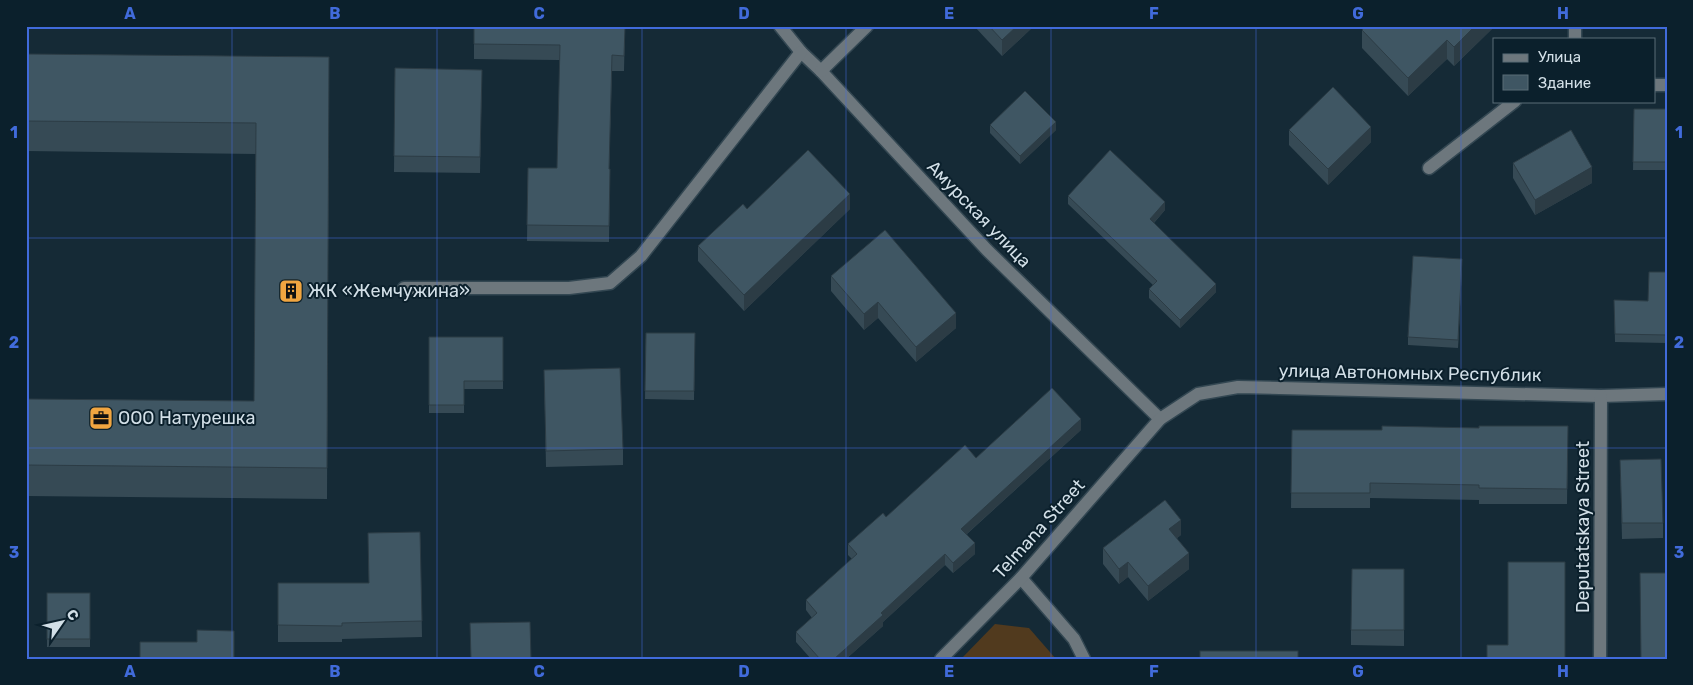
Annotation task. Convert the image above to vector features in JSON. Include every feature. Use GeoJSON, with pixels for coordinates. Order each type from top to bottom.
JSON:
{"type":"FeatureCollection","features":[{"type":"Feature","properties":{"kind":"street","name":"Амурская улица"},"geometry":{"type":"LineString","coordinates":[[780,26],[801,52],[821,71],[987,250],[1160,419]]}},
{"type":"Feature","properties":{"kind":"street"},"geometry":{"type":"LineString","coordinates":[[821,71],[867,26]]}},
{"type":"Feature","properties":{"kind":"street"},"geometry":{"type":"LineString","coordinates":[[404,288],[569,288],[610,283],[641,256],[801,52]]}},
{"type":"Feature","properties":{"kind":"street"},"geometry":{"type":"LineString","coordinates":[[1429,168],[1514,102]]}},
{"type":"Feature","properties":{"kind":"street","name":"улица Автономных Республик"},"geometry":{"type":"LineString","coordinates":[[1160,419],[1198,394],[1238,386],[1602,396],[1667,394]]}},
{"type":"Feature","properties":{"kind":"street","name":"Deputatskaya Street"},"geometry":{"type":"LineString","coordinates":[[1600,659],[1602,396]]}},
{"type":"Feature","properties":{"kind":"street","name":"Telmana Street"},"geometry":{"type":"LineString","coordinates":[[941,659],[1021,578],[1160,419]]}},
{"type":"Feature","properties":{"kind":"street"},"geometry":{"type":"LineString","coordinates":[[1021,578],[1074,639],[1084,659]]}},
{"type":"Feature","properties":{"kind":"shaded area"},"geometry":{"type":"Polygon","coordinates":[[[995,624],[1029,628],[1056,659],[961,659],[995,624]]]}},
{"type":"Feature","properties":{"kind":"building"},"geometry":{"type":"Polygon","coordinates":[[[474,26],[625,26],[624,56],[612,55],[609,226],[527,225],[528,168],[557,168],[560,45],[474,44],[474,26]]]}},
{"type":"Feature","properties":{"kind":"building"},"geometry":{"type":"Polygon","coordinates":[[[989,26],[1017,26],[1002,40],[989,26]]]}},
{"type":"Feature","properties":{"kind":"building"},"geometry":{"type":"Polygon","coordinates":[[[1366,26],[1475,26],[1454,47],[1447,40],[1408,78],[1362,30],[1366,26]]]}},
{"type":"Feature","properties":{"kind":"building","name":"ЖК «Жемчужина»"},"geometry":{"type":"Polygon","coordinates":[[[26,54],[329,57],[327,468],[26,465],[26,399],[254,401],[256,123],[26,121],[26,54]]]}},
{"type":"Feature","properties":{"kind":"building"},"geometry":{"type":"Polygon","coordinates":[[[395,68],[482,70],[480,157],[394,156],[395,68]]]}},
{"type":"Feature","properties":{"kind":"building"},"geometry":{"type":"Polygon","coordinates":[[[1333,87],[1371,127],[1328,169],[1289,130],[1333,87]]]}},
{"type":"Feature","properties":{"kind":"building"},"geometry":{"type":"Polygon","coordinates":[[[1025,91],[1056,122],[1020,156],[990,125],[1025,91]]]}},
{"type":"Feature","properties":{"kind":"building"},"geometry":{"type":"Polygon","coordinates":[[[1634,109],[1667,109],[1667,162],[1633,162],[1634,109]]]}},
{"type":"Feature","properties":{"kind":"building"},"geometry":{"type":"Polygon","coordinates":[[[1571,130],[1592,167],[1535,200],[1513,163],[1571,130]]]}},
{"type":"Feature","properties":{"kind":"building"},"geometry":{"type":"Polygon","coordinates":[[[808,150],[850,194],[744,295],[698,246],[743,204],[747,209],[808,150]]]}},
{"type":"Feature","properties":{"kind":"building"},"geometry":{"type":"Polygon","coordinates":[[[1110,150],[1165,202],[1150,219],[1216,284],[1180,320],[1149,289],[1157,281],[1068,196],[1110,150]]]}},
{"type":"Feature","properties":{"kind":"building"},"geometry":{"type":"Polygon","coordinates":[[[885,230],[956,313],[916,347],[878,302],[864,314],[831,276],[885,230]]]}},
{"type":"Feature","properties":{"kind":"building"},"geometry":{"type":"Polygon","coordinates":[[[1413,256],[1462,259],[1458,340],[1408,337],[1413,256]]]}},
{"type":"Feature","properties":{"kind":"building"},"geometry":{"type":"Polygon","coordinates":[[[1649,272],[1667,272],[1667,335],[1615,334],[1614,300],[1648,301],[1649,272]]]}},
{"type":"Feature","properties":{"kind":"building"},"geometry":{"type":"Polygon","coordinates":[[[646,333],[695,333],[694,391],[645,391],[646,333]]]}},
{"type":"Feature","properties":{"kind":"building"},"geometry":{"type":"Polygon","coordinates":[[[429,337],[503,337],[503,381],[464,381],[464,405],[429,405],[429,337]]]}},
{"type":"Feature","properties":{"kind":"building"},"geometry":{"type":"Polygon","coordinates":[[[620,368],[623,449],[546,451],[544,370],[620,368]]]}},
{"type":"Feature","properties":{"kind":"building"},"geometry":{"type":"Polygon","coordinates":[[[1052,388],[1081,419],[961,529],[975,543],[953,563],[945,554],[881,613],[883,615],[834,659],[820,659],[796,632],[817,613],[806,600],[857,554],[848,544],[883,513],[886,517],[965,445],[976,458],[1052,388]]]}},
{"type":"Feature","properties":{"kind":"building"},"geometry":{"type":"Polygon","coordinates":[[[1382,426],[1479,428],[1479,426],[1568,426],[1567,489],[1479,488],[1479,485],[1370,483],[1370,493],[1291,493],[1292,430],[1382,430],[1382,426]]]}},
{"type":"Feature","properties":{"kind":"building"},"geometry":{"type":"Polygon","coordinates":[[[1667,442],[1667,490],[1666,490],[1667,442]]]}},
{"type":"Feature","properties":{"kind":"building"},"geometry":{"type":"Polygon","coordinates":[[[1661,459],[1663,523],[1622,523],[1620,460],[1661,459]]]}},
{"type":"Feature","properties":{"kind":"building"},"geometry":{"type":"Polygon","coordinates":[[[1165,500],[1181,520],[1169,529],[1189,553],[1148,586],[1128,562],[1119,569],[1103,548],[1165,500]]]}},
{"type":"Feature","properties":{"kind":"building"},"geometry":{"type":"Polygon","coordinates":[[[420,532],[422,621],[342,623],[342,626],[278,625],[278,583],[369,583],[368,533],[420,532]]]}},
{"type":"Feature","properties":{"kind":"building"},"geometry":{"type":"Polygon","coordinates":[[[1508,562],[1565,562],[1565,659],[1487,659],[1487,645],[1508,645],[1508,562]]]}},
{"type":"Feature","properties":{"kind":"building"},"geometry":{"type":"Polygon","coordinates":[[[1352,569],[1404,569],[1404,630],[1351,630],[1352,569]]]}},
{"type":"Feature","properties":{"kind":"building"},"geometry":{"type":"Polygon","coordinates":[[[1640,573],[1667,573],[1667,659],[1641,659],[1640,573]]]}},
{"type":"Feature","properties":{"kind":"building"},"geometry":{"type":"Polygon","coordinates":[[[47,593],[90,593],[90,639],[47,639],[47,593]]]}},
{"type":"Feature","properties":{"kind":"building"},"geometry":{"type":"Polygon","coordinates":[[[530,622],[531,659],[471,659],[470,623],[530,622]]]}},
{"type":"Feature","properties":{"kind":"building"},"geometry":{"type":"Polygon","coordinates":[[[197,630],[234,631],[234,659],[140,659],[140,642],[197,642],[197,630]]]}},
{"type":"Feature","properties":{"kind":"building"},"geometry":{"type":"Polygon","coordinates":[[[1200,651],[1298,651],[1298,659],[1200,659],[1200,651]]]}},
{"type":"Feature","properties":{"kind":"place","name":"ЖК «Жемчужина»"},"geometry":{"type":"Point","coordinates":[291,291]}},
{"type":"Feature","properties":{"kind":"place","name":"ООО Натурешка"},"geometry":{"type":"Point","coordinates":[101,418]}}]}
